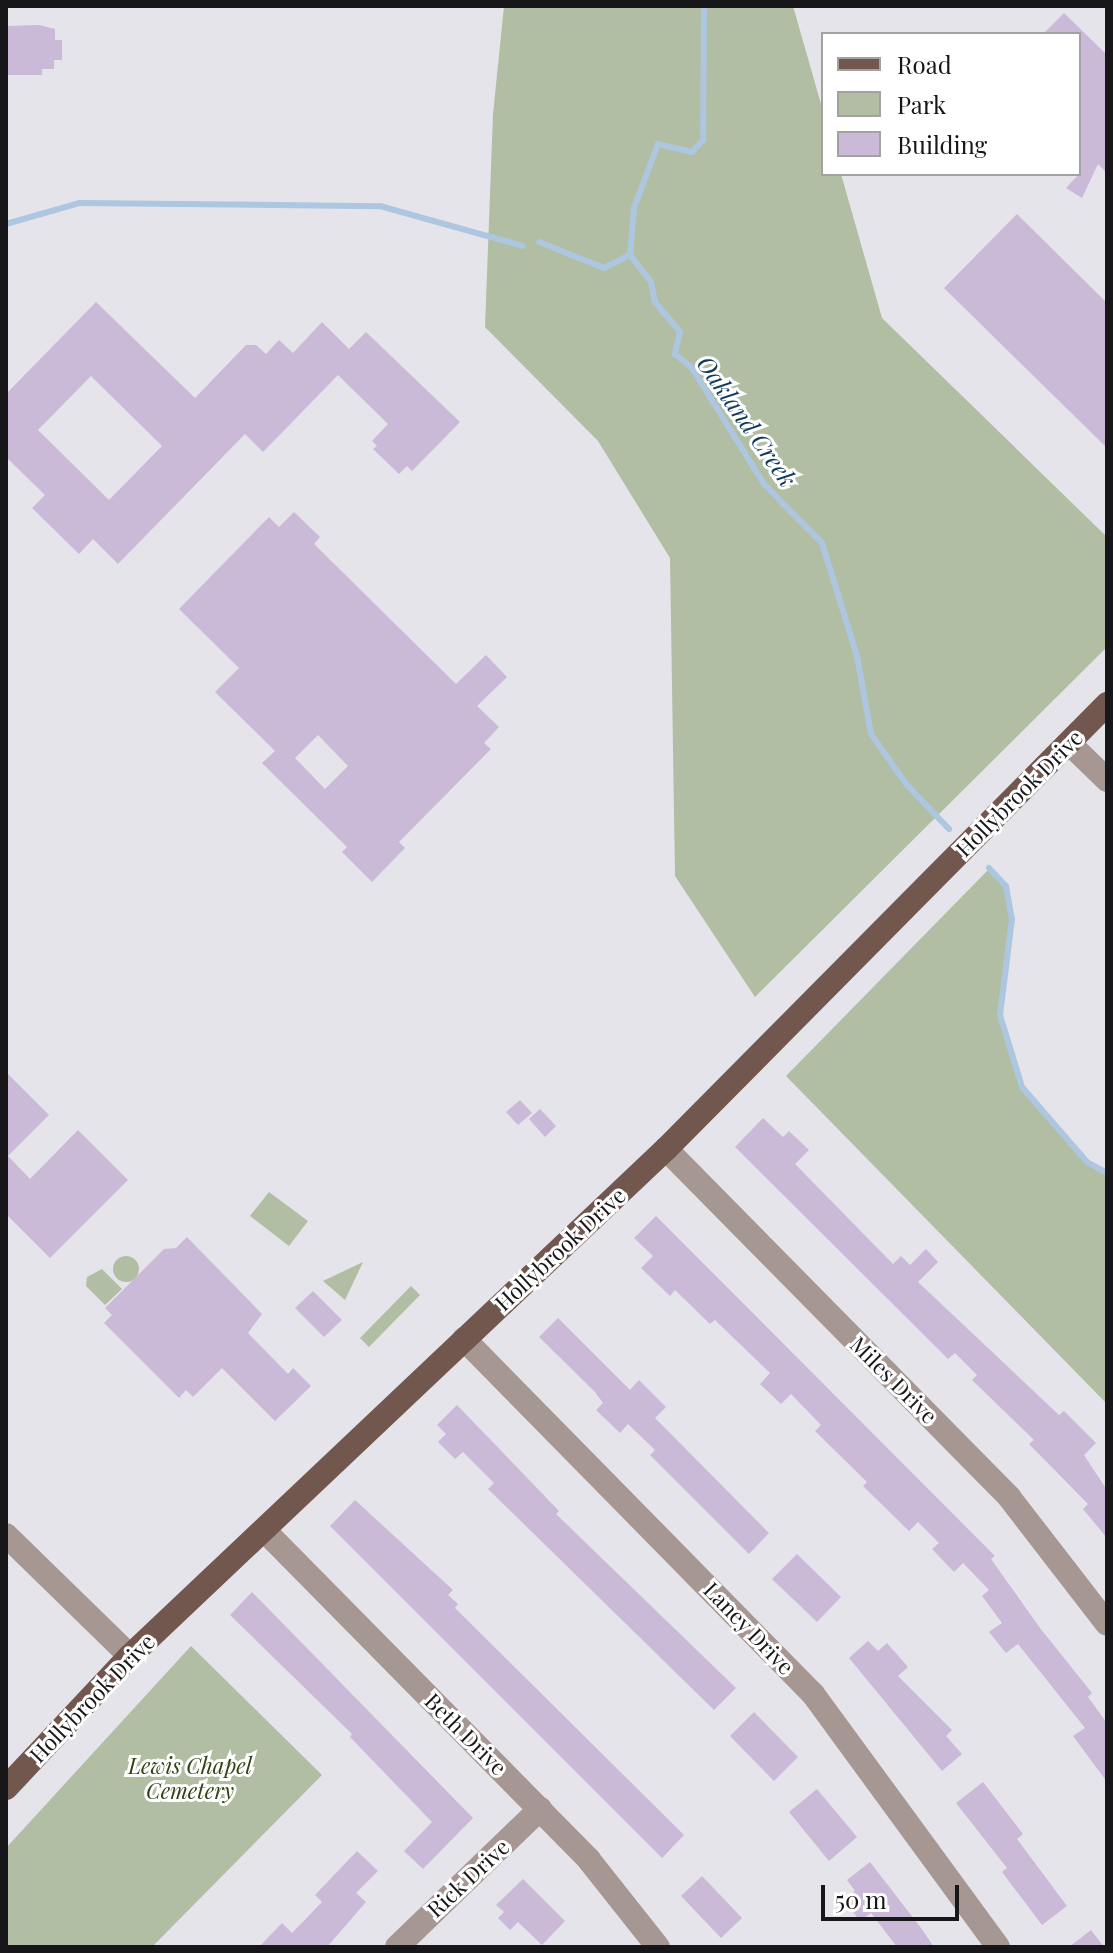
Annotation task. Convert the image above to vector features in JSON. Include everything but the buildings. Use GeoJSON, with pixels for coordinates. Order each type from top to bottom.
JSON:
{"type":"FeatureCollection","features":[{"type":"Feature","properties":{"kind":"main road","name":"Hollybrook Drive"},"geometry":{"type":"LineString","coordinates":[[6,1788],[130,1656],[666,1149],[1107,704]]}},
{"type":"Feature","properties":{"kind":"street"},"geometry":{"type":"LineString","coordinates":[[1069,743],[1107,780]]}},
{"type":"Feature","properties":{"kind":"street","name":"Miles Drive"},"geometry":{"type":"LineString","coordinates":[[666,1149],[1009,1497],[1107,1624]]}},
{"type":"Feature","properties":{"kind":"street","name":"Laney Drive"},"geometry":{"type":"LineString","coordinates":[[464,1339],[813,1694],[998,1947]]}},
{"type":"Feature","properties":{"kind":"street","name":"Beth Drive"},"geometry":{"type":"LineString","coordinates":[[264,1530],[540,1809],[605,1878],[658,1947]]}},
{"type":"Feature","properties":{"kind":"street"},"geometry":{"type":"LineString","coordinates":[[6,1535],[130,1656]]}},
{"type":"Feature","properties":{"kind":"street","name":"Rick Drive"},"geometry":{"type":"LineString","coordinates":[[397,1947],[540,1809]]}},
{"type":"Feature","properties":{"kind":"green space"},"geometry":{"type":"Polygon","coordinates":[[[504,6],[793,6],[821,104],[821,176],[842,176],[882,318],[1107,537],[1107,647],[755,997],[675,876],[670,558],[598,441],[485,327],[493,114],[504,6]]]}},
{"type":"Feature","properties":{"kind":"green space"},"geometry":{"type":"Polygon","coordinates":[[[989,869],[1006,886],[1012,919],[1000,1015],[1022,1087],[1087,1162],[1107,1173],[1107,1404],[786,1076],[989,869]]]}},
{"type":"Feature","properties":{"kind":"green space"},"geometry":{"type":"Polygon","coordinates":[[[269,1192],[308,1221],[289,1246],[250,1216],[269,1192]]]}},
{"type":"Feature","properties":{"kind":"green space"},"geometry":{"type":"Polygon","coordinates":[[[126,1256],[135,1260],[139,1269],[135,1278],[126,1282],[117,1278],[113,1269],[117,1260],[126,1256]]]}},
{"type":"Feature","properties":{"kind":"green space"},"geometry":{"type":"Polygon","coordinates":[[[363,1262],[345,1300],[323,1281],[363,1262]]]}},
{"type":"Feature","properties":{"kind":"green space"},"geometry":{"type":"Polygon","coordinates":[[[102,1269],[122,1289],[105,1305],[86,1286],[87,1277],[102,1269]]]}},
{"type":"Feature","properties":{"kind":"green space"},"geometry":{"type":"Polygon","coordinates":[[[411,1286],[420,1295],[369,1347],[360,1338],[411,1286]]]}},
{"type":"Feature","properties":{"kind":"green space","name":"Lewis Chapel Cemetery"},"geometry":{"type":"Polygon","coordinates":[[[191,1646],[322,1775],[152,1947],[6,1947],[6,1848],[191,1646]]]}},
{"type":"Feature","properties":{"kind":"waterway","name":"Oakland Creek"},"geometry":{"type":"LineString","coordinates":[[704,6],[703,140],[692,152],[658,144],[634,208],[630,255],[651,282],[655,302],[680,332],[675,354],[692,368],[764,484],[822,543],[857,656],[871,734],[907,785],[949,829]]}},
{"type":"Feature","properties":{"kind":"waterway"},"geometry":{"type":"LineString","coordinates":[[6,224],[79,203],[380,206],[523,246]]}},
{"type":"Feature","properties":{"kind":"waterway"},"geometry":{"type":"LineString","coordinates":[[539,242],[604,268],[630,255]]}},
{"type":"Feature","properties":{"kind":"waterway","name":"Oakland Creek"},"geometry":{"type":"LineString","coordinates":[[989,868],[1006,886],[1012,919],[1000,1015],[1022,1087],[1087,1162],[1107,1173]]}}]}
